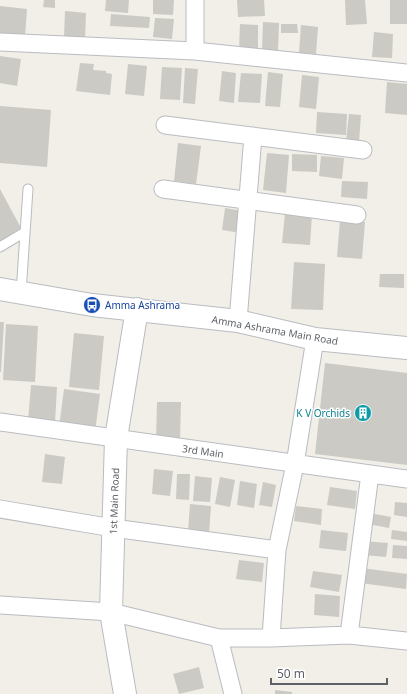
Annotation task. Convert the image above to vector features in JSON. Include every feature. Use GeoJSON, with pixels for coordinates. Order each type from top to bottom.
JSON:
{"type":"FeatureCollection","features":[{"type":"Feature","properties":{"kind":"street"},"geometry":{"type":"LineString","coordinates":[[195,0],[195,51]]}},
{"type":"Feature","properties":{"kind":"street"},"geometry":{"type":"LineString","coordinates":[[0,42],[195,51],[407,73]]}},
{"type":"Feature","properties":{"kind":"street"},"geometry":{"type":"LineString","coordinates":[[165,125],[363,150]]}},
{"type":"Feature","properties":{"kind":"street"},"geometry":{"type":"LineString","coordinates":[[238,321],[253,136]]}},
{"type":"Feature","properties":{"kind":"street"},"geometry":{"type":"LineString","coordinates":[[163,189],[357,215]]}},
{"type":"Feature","properties":{"kind":"street","name":"Amma Ashrama Main Road"},"geometry":{"type":"LineString","coordinates":[[10,291],[92,305],[238,321],[315,339],[407,348]]}},
{"type":"Feature","properties":{"kind":"street","name":"1st Main Road"},"geometry":{"type":"LineString","coordinates":[[125,694],[111,612],[113,528],[116,438],[136,309]]}},
{"type":"Feature","properties":{"kind":"street"},"geometry":{"type":"LineString","coordinates":[[271,638],[277,550],[295,464],[315,339]]}},
{"type":"Feature","properties":{"kind":"street","name":"3rd Main"},"geometry":{"type":"LineString","coordinates":[[0,422],[407,479]]}},
{"type":"Feature","properties":{"kind":"street"},"geometry":{"type":"LineString","coordinates":[[349,635],[370,474]]}},
{"type":"Feature","properties":{"kind":"street"},"geometry":{"type":"LineString","coordinates":[[0,509],[113,528],[277,550]]}},
{"type":"Feature","properties":{"kind":"street"},"geometry":{"type":"LineString","coordinates":[[0,605],[111,612],[219,638],[349,635],[407,639]]}},
{"type":"Feature","properties":{"kind":"street"},"geometry":{"type":"LineString","coordinates":[[219,638],[233,694]]}},
{"type":"Feature","properties":{"kind":"lane"},"geometry":{"type":"LineString","coordinates":[[10,291],[25,232],[28,189]]}},
{"type":"Feature","properties":{"kind":"lane"},"geometry":{"type":"LineString","coordinates":[[0,247],[25,232]]}},
{"type":"Feature","properties":{"kind":"building"},"geometry":{"type":"Polygon","coordinates":[[[44,0],[55,0],[55,8],[43,7],[44,0]]]}},
{"type":"Feature","properties":{"kind":"building"},"geometry":{"type":"Polygon","coordinates":[[[106,0],[129,0],[128,13],[105,11],[106,0]]]}},
{"type":"Feature","properties":{"kind":"building"},"geometry":{"type":"Polygon","coordinates":[[[153,0],[174,0],[173,15],[153,14],[153,0]]]}},
{"type":"Feature","properties":{"kind":"building"},"geometry":{"type":"Polygon","coordinates":[[[237,0],[264,0],[265,16],[238,17],[237,0]]]}},
{"type":"Feature","properties":{"kind":"building"},"geometry":{"type":"Polygon","coordinates":[[[345,0],[365,0],[367,24],[346,25],[345,0]]]}},
{"type":"Feature","properties":{"kind":"building"},"geometry":{"type":"Polygon","coordinates":[[[390,0],[407,0],[407,24],[390,24],[390,0]]]}},
{"type":"Feature","properties":{"kind":"building"},"geometry":{"type":"Polygon","coordinates":[[[0,6],[27,9],[25,36],[0,34],[0,6]]]}},
{"type":"Feature","properties":{"kind":"building"},"geometry":{"type":"Polygon","coordinates":[[[65,11],[86,13],[85,39],[64,38],[65,11]]]}},
{"type":"Feature","properties":{"kind":"building"},"geometry":{"type":"Polygon","coordinates":[[[111,14],[150,17],[149,28],[110,26],[111,14]]]}},
{"type":"Feature","properties":{"kind":"building"},"geometry":{"type":"Polygon","coordinates":[[[155,18],[174,19],[172,39],[153,37],[155,18]]]}},
{"type":"Feature","properties":{"kind":"building"},"geometry":{"type":"Polygon","coordinates":[[[263,22],[279,23],[278,51],[262,50],[263,22]]]}},
{"type":"Feature","properties":{"kind":"building"},"geometry":{"type":"Polygon","coordinates":[[[240,24],[258,25],[258,50],[239,50],[240,24]]]}},
{"type":"Feature","properties":{"kind":"building"},"geometry":{"type":"Polygon","coordinates":[[[281,24],[297,24],[298,33],[281,33],[281,24]]]}},
{"type":"Feature","properties":{"kind":"building"},"geometry":{"type":"Polygon","coordinates":[[[301,25],[318,27],[316,54],[299,53],[301,25]]]}},
{"type":"Feature","properties":{"kind":"building"},"geometry":{"type":"Polygon","coordinates":[[[374,32],[393,34],[392,58],[372,57],[374,32]]]}},
{"type":"Feature","properties":{"kind":"building"},"geometry":{"type":"Polygon","coordinates":[[[0,56],[21,59],[17,86],[0,83],[0,56]]]}},
{"type":"Feature","properties":{"kind":"building"},"geometry":{"type":"Polygon","coordinates":[[[80,63],[94,64],[93,70],[106,71],[106,73],[112,74],[110,95],[76,91],[80,63]]]}},
{"type":"Feature","properties":{"kind":"building"},"geometry":{"type":"Polygon","coordinates":[[[128,64],[147,66],[144,96],[125,94],[128,64]]]}},
{"type":"Feature","properties":{"kind":"building"},"geometry":{"type":"Polygon","coordinates":[[[162,67],[182,68],[180,100],[160,99],[162,67]]]}},
{"type":"Feature","properties":{"kind":"building"},"geometry":{"type":"Polygon","coordinates":[[[185,68],[198,69],[195,104],[183,103],[185,68]]]}},
{"type":"Feature","properties":{"kind":"building"},"geometry":{"type":"Polygon","coordinates":[[[222,71],[236,73],[234,103],[219,101],[222,71]]]}},
{"type":"Feature","properties":{"kind":"building"},"geometry":{"type":"Polygon","coordinates":[[[268,72],[283,74],[280,107],[265,106],[268,72]]]}},
{"type":"Feature","properties":{"kind":"building"},"geometry":{"type":"Polygon","coordinates":[[[241,73],[262,74],[260,103],[238,102],[241,73]]]}},
{"type":"Feature","properties":{"kind":"building"},"geometry":{"type":"Polygon","coordinates":[[[302,75],[319,77],[316,109],[299,107],[302,75]]]}},
{"type":"Feature","properties":{"kind":"building"},"geometry":{"type":"Polygon","coordinates":[[[387,82],[407,84],[407,115],[385,113],[387,82]]]}},
{"type":"Feature","properties":{"kind":"building"},"geometry":{"type":"Polygon","coordinates":[[[0,106],[51,110],[47,167],[0,163],[0,106]]]}},
{"type":"Feature","properties":{"kind":"building"},"geometry":{"type":"Polygon","coordinates":[[[317,112],[347,114],[346,135],[316,133],[317,112]]]}},
{"type":"Feature","properties":{"kind":"building"},"geometry":{"type":"Polygon","coordinates":[[[349,114],[361,115],[359,142],[346,141],[349,114]]]}},
{"type":"Feature","properties":{"kind":"building"},"geometry":{"type":"Polygon","coordinates":[[[178,143],[201,146],[196,184],[174,181],[178,143]]]}},
{"type":"Feature","properties":{"kind":"building"},"geometry":{"type":"Polygon","coordinates":[[[267,153],[289,155],[286,193],[263,190],[267,153]]]}},
{"type":"Feature","properties":{"kind":"building"},"geometry":{"type":"Polygon","coordinates":[[[292,154],[317,155],[317,172],[292,171],[292,154]]]}},
{"type":"Feature","properties":{"kind":"building"},"geometry":{"type":"Polygon","coordinates":[[[321,156],[344,158],[342,179],[319,176],[321,156]]]}},
{"type":"Feature","properties":{"kind":"building"},"geometry":{"type":"Polygon","coordinates":[[[342,181],[368,182],[367,199],[341,197],[342,181]]]}},
{"type":"Feature","properties":{"kind":"building"},"geometry":{"type":"Polygon","coordinates":[[[0,189],[21,228],[0,242],[0,189]]]}},
{"type":"Feature","properties":{"kind":"building"},"geometry":{"type":"Polygon","coordinates":[[[225,208],[243,211],[241,233],[222,230],[225,208]]]}},
{"type":"Feature","properties":{"kind":"building"},"geometry":{"type":"Polygon","coordinates":[[[285,213],[312,215],[310,245],[282,243],[285,213]]]}},
{"type":"Feature","properties":{"kind":"building"},"geometry":{"type":"Polygon","coordinates":[[[340,220],[365,222],[362,259],[337,257],[340,220]]]}},
{"type":"Feature","properties":{"kind":"building"},"geometry":{"type":"Polygon","coordinates":[[[294,262],[325,264],[323,310],[291,309],[294,262]]]}},
{"type":"Feature","properties":{"kind":"building"},"geometry":{"type":"Polygon","coordinates":[[[380,274],[404,274],[404,288],[379,287],[380,274]]]}},
{"type":"Feature","properties":{"kind":"building"},"geometry":{"type":"Polygon","coordinates":[[[0,322],[4,322],[1,372],[0,372],[0,322]]]}},
{"type":"Feature","properties":{"kind":"building"},"geometry":{"type":"Polygon","coordinates":[[[6,324],[38,326],[35,382],[3,380],[6,324]]]}},
{"type":"Feature","properties":{"kind":"building"},"geometry":{"type":"Polygon","coordinates":[[[74,333],[104,336],[99,390],[69,387],[74,333]]]}},
{"type":"Feature","properties":{"kind":"building","name":"K V Orchids"},"geometry":{"type":"Polygon","coordinates":[[[325,363],[407,373],[407,465],[315,454],[325,363]]]}},
{"type":"Feature","properties":{"kind":"building"},"geometry":{"type":"Polygon","coordinates":[[[31,385],[57,387],[55,423],[28,421],[31,385]]]}},
{"type":"Feature","properties":{"kind":"building"},"geometry":{"type":"Polygon","coordinates":[[[64,389],[100,394],[95,432],[59,427],[64,389]]]}},
{"type":"Feature","properties":{"kind":"building"},"geometry":{"type":"Polygon","coordinates":[[[157,402],[181,402],[180,441],[156,441],[157,402]]]}},
{"type":"Feature","properties":{"kind":"building"},"geometry":{"type":"Polygon","coordinates":[[[45,454],[65,457],[62,484],[42,482],[45,454]]]}},
{"type":"Feature","properties":{"kind":"building"},"geometry":{"type":"Polygon","coordinates":[[[154,469],[173,471],[170,496],[152,494],[154,469]]]}},
{"type":"Feature","properties":{"kind":"building"},"geometry":{"type":"Polygon","coordinates":[[[177,474],[190,474],[189,500],[176,499],[177,474]]]}},
{"type":"Feature","properties":{"kind":"building"},"geometry":{"type":"Polygon","coordinates":[[[195,476],[212,478],[210,502],[193,501],[195,476]]]}},
{"type":"Feature","properties":{"kind":"building"},"geometry":{"type":"Polygon","coordinates":[[[220,477],[235,480],[230,507],[215,504],[220,477]]]}},
{"type":"Feature","properties":{"kind":"building"},"geometry":{"type":"Polygon","coordinates":[[[240,481],[257,484],[254,508],[237,505],[240,481]]]}},
{"type":"Feature","properties":{"kind":"building"},"geometry":{"type":"Polygon","coordinates":[[[263,482],[276,485],[272,507],[259,505],[263,482]]]}},
{"type":"Feature","properties":{"kind":"building"},"geometry":{"type":"Polygon","coordinates":[[[330,487],[357,491],[355,509],[327,505],[330,487]]]}},
{"type":"Feature","properties":{"kind":"building"},"geometry":{"type":"Polygon","coordinates":[[[395,502],[407,503],[407,517],[394,515],[395,502]]]}},
{"type":"Feature","properties":{"kind":"building"},"geometry":{"type":"Polygon","coordinates":[[[190,504],[211,506],[209,534],[188,532],[190,504]]]}},
{"type":"Feature","properties":{"kind":"building"},"geometry":{"type":"Polygon","coordinates":[[[296,506],[322,509],[321,525],[294,521],[296,506]]]}},
{"type":"Feature","properties":{"kind":"building"},"geometry":{"type":"Polygon","coordinates":[[[370,513],[391,517],[389,528],[368,524],[370,513]]]}},
{"type":"Feature","properties":{"kind":"building"},"geometry":{"type":"Polygon","coordinates":[[[321,530],[348,533],[346,551],[319,548],[321,530]]]}},
{"type":"Feature","properties":{"kind":"building"},"geometry":{"type":"Polygon","coordinates":[[[392,530],[407,532],[407,541],[391,539],[392,530]]]}},
{"type":"Feature","properties":{"kind":"building"},"geometry":{"type":"Polygon","coordinates":[[[364,541],[388,543],[386,557],[363,555],[364,541]]]}},
{"type":"Feature","properties":{"kind":"building"},"geometry":{"type":"Polygon","coordinates":[[[393,545],[407,546],[407,559],[392,558],[393,545]]]}},
{"type":"Feature","properties":{"kind":"building"},"geometry":{"type":"Polygon","coordinates":[[[239,560],[264,563],[262,582],[236,579],[239,560]]]}},
{"type":"Feature","properties":{"kind":"building"},"geometry":{"type":"Polygon","coordinates":[[[362,568],[407,574],[406,589],[360,583],[362,568]]]}},
{"type":"Feature","properties":{"kind":"building"},"geometry":{"type":"Polygon","coordinates":[[[313,571],[342,575],[339,592],[310,587],[313,571]]]}},
{"type":"Feature","properties":{"kind":"building"},"geometry":{"type":"Polygon","coordinates":[[[315,594],[340,596],[339,617],[314,615],[315,594]]]}},
{"type":"Feature","properties":{"kind":"building"},"geometry":{"type":"Polygon","coordinates":[[[199,667],[204,688],[179,694],[173,674],[199,667]]]}},
{"type":"Feature","properties":{"kind":"building"},"geometry":{"type":"Polygon","coordinates":[[[275,690],[292,692],[292,694],[275,694],[275,690]]]}},
{"type":"Feature","properties":{"kind":"place","name":"Amma Ashrama"},"geometry":{"type":"Point","coordinates":[92,305]}},
{"type":"Feature","properties":{"kind":"place","name":"K V Orchids"},"geometry":{"type":"Point","coordinates":[363,413]}}]}
